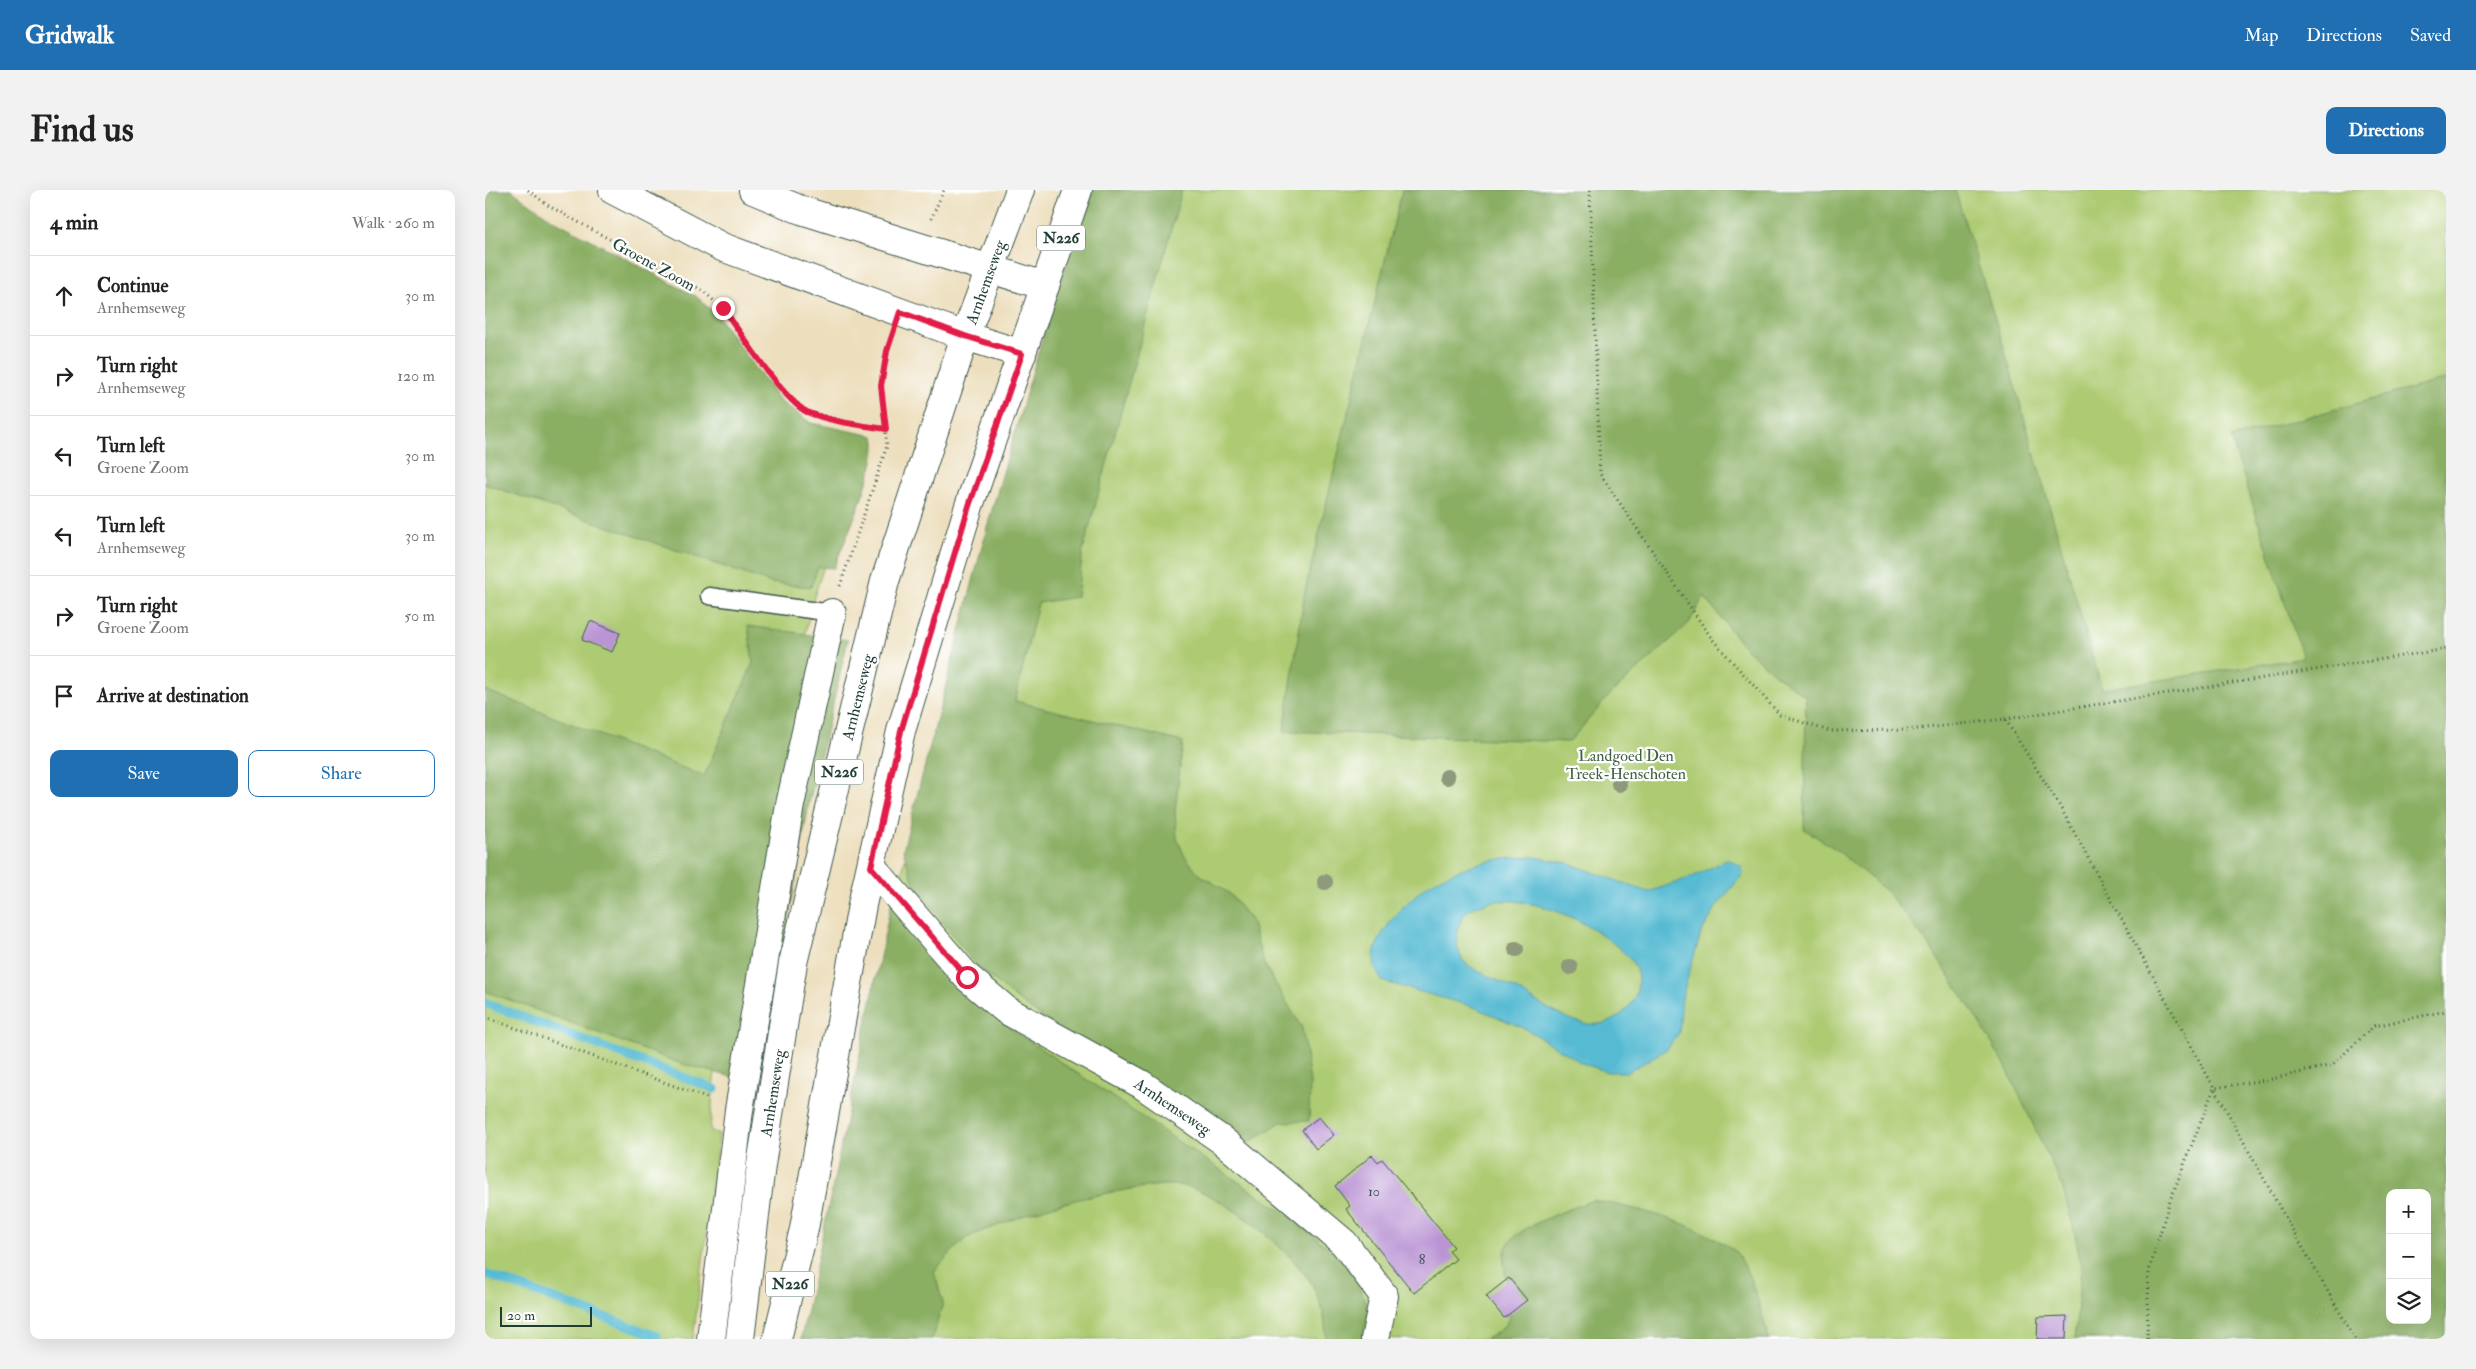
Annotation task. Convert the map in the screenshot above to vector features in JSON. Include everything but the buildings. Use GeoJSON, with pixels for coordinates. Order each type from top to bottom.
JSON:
{"type":"FeatureCollection","features":[{"type":"Feature","properties":{"kind":"main road"},"geometry":{"type":"LineString","coordinates":[[613,190],[722,246],[965,336],[1022,354]]}},
{"type":"Feature","properties":{"kind":"main road"},"geometry":{"type":"LineString","coordinates":[[753,190],[801,210],[921,249],[1045,286]]}},
{"type":"Feature","properties":{"kind":"main road","name":"Arnhemseweg"},"geometry":{"type":"LineString","coordinates":[[740,1339],[761,1165],[793,963],[885,581],[965,336],[1020,190]]}},
{"type":"Feature","properties":{"kind":"main road","name":"N226"},"geometry":{"type":"LineString","coordinates":[[777,1339],[804,1229],[862,905],[901,731],[969,506],[1078,190]]}},
{"type":"Feature","properties":{"kind":"main road","name":"Arnhemseweg"},"geometry":{"type":"LineString","coordinates":[[711,1339],[739,1110],[790,805],[832,613]]}},
{"type":"Feature","properties":{"kind":"main road","name":"Arnhemseweg"},"geometry":{"type":"LineString","coordinates":[[871,867],[967,977],[1006,1010],[1141,1084],[1223,1141],[1344,1243],[1384,1296],[1375,1339]]}},
{"type":"Feature","properties":{"kind":"lane"},"geometry":{"type":"LineString","coordinates":[[709,596],[832,613]]}},
{"type":"Feature","properties":{"kind":"path","name":"Groene Zoom"},"geometry":{"type":"LineString","coordinates":[[527,190],[549,206],[702,290],[723,308],[765,368],[806,411],[849,423],[886,429]]}},
{"type":"Feature","properties":{"kind":"path"},"geometry":{"type":"LineString","coordinates":[[921,249],[940,194],[944,190]]}},
{"type":"Feature","properties":{"kind":"path"},"geometry":{"type":"LineString","coordinates":[[1590,190],[1600,474],[1712,639],[1781,714],[1829,731],[1908,730],[2005,719],[2446,649]]}},
{"type":"Feature","properties":{"kind":"path"},"geometry":{"type":"LineString","coordinates":[[832,613],[887,446],[881,386],[887,351],[900,312]]}},
{"type":"Feature","properties":{"kind":"path"},"geometry":{"type":"LineString","coordinates":[[2005,719],[2058,803],[2280,1208],[2355,1339]]}},
{"type":"Feature","properties":{"kind":"path"},"geometry":{"type":"LineString","coordinates":[[2214,1088],[2272,1079],[2332,1064],[2375,1026],[2446,1011]]}},
{"type":"Feature","properties":{"kind":"path"},"geometry":{"type":"LineString","coordinates":[[485,1016],[739,1110]]}},
{"type":"Feature","properties":{"kind":"path"},"geometry":{"type":"LineString","coordinates":[[2147,1339],[2149,1271],[2169,1203],[2214,1088]]}},
{"type":"Feature","properties":{"kind":"green space"},"geometry":{"type":"Polygon","coordinates":[[[485,190],[492,190],[574,301],[861,452],[814,597],[752,851],[714,1080],[710,1130],[719,1134],[693,1339],[485,1339],[485,190]]]}},
{"type":"Feature","properties":{"kind":"green space"},"geometry":{"type":"Polygon","coordinates":[[[485,190],[511,190],[550,218],[697,297],[718,317],[782,403],[811,423],[874,436],[873,463],[834,568],[818,567],[811,587],[771,583],[485,484],[485,190]]]}},
{"type":"Feature","properties":{"kind":"green space"},"geometry":{"type":"Polygon","coordinates":[[[1086,190],[1182,190],[1083,550],[1077,597],[1038,603],[1015,701],[1183,742],[1175,811],[1177,838],[1184,855],[1199,874],[1229,893],[1251,920],[1264,964],[1302,1028],[1310,1082],[1309,1121],[1281,1122],[1250,1142],[1234,1145],[1177,1114],[1018,1000],[974,963],[914,884],[903,850],[987,527],[1086,190]]]}},
{"type":"Feature","properties":{"kind":"green space","name":"Landgoed Den Treek-Henschoten"},"geometry":{"type":"Polygon","coordinates":[[[1100,190],[2446,190],[2446,1339],[806,1339],[920,786],[1100,190]]]}},
{"type":"Feature","properties":{"kind":"green space"},"geometry":{"type":"Polygon","coordinates":[[[1402,190],[1955,190],[2004,348],[2102,689],[2303,658],[2231,438],[2446,379],[2446,1339],[2075,1339],[2081,1267],[2075,1233],[2062,1186],[2006,1067],[1973,1012],[1928,944],[1886,891],[1837,850],[1804,829],[1806,697],[1775,674],[1744,647],[1704,596],[1689,623],[1609,696],[1569,742],[1284,731],[1305,591],[1402,190]]]}},
{"type":"Feature","properties":{"kind":"green space"},"geometry":{"type":"Polygon","coordinates":[[[748,626],[848,640],[808,808],[760,1084],[682,1064],[485,991],[485,690],[704,776],[753,663],[748,626]]]}},
{"type":"Feature","properties":{"kind":"green space"},"geometry":{"type":"Polygon","coordinates":[[[892,899],[1010,1028],[1298,1222],[1337,1256],[1355,1277],[1369,1312],[1362,1339],[1326,1339],[1323,1315],[1316,1292],[1298,1265],[1284,1251],[1249,1221],[1211,1196],[1194,1189],[1172,1185],[1114,1192],[1079,1199],[1028,1214],[969,1237],[934,1272],[943,1303],[932,1339],[801,1339],[892,899]]]}},
{"type":"Feature","properties":{"kind":"green space"},"geometry":{"type":"Polygon","coordinates":[[[1593,1200],[1673,1220],[1703,1232],[1734,1250],[1740,1257],[1750,1279],[1769,1339],[1485,1339],[1500,1330],[1508,1319],[1511,1308],[1504,1256],[1508,1244],[1513,1238],[1534,1224],[1593,1200]]]}},
{"type":"Feature","properties":{"kind":"water"},"geometry":{"type":"Polygon","coordinates":[[[1534,857],[1568,863],[1648,892],[1692,877],[1728,859],[1742,867],[1743,874],[1717,906],[1701,933],[1682,997],[1679,1033],[1667,1049],[1628,1072],[1607,1072],[1582,1063],[1528,1030],[1474,1007],[1382,981],[1376,971],[1374,960],[1379,940],[1392,919],[1425,887],[1434,881],[1475,864],[1508,858],[1534,857]],[[1491,901],[1470,909],[1465,914],[1458,929],[1457,937],[1460,954],[1469,966],[1516,989],[1560,1015],[1578,1022],[1601,1024],[1613,1020],[1623,1013],[1631,1003],[1636,992],[1638,980],[1635,968],[1628,957],[1606,937],[1579,921],[1551,909],[1518,901],[1491,901]]]}},
{"type":"Feature","properties":{"kind":"waterway"},"geometry":{"type":"LineString","coordinates":[[485,1003],[715,1089]]}},
{"type":"Feature","properties":{"kind":"waterway"},"geometry":{"type":"LineString","coordinates":[[485,1274],[657,1336]]}},
{"type":"Feature","properties":{"kind":"route"},"geometry":{"type":"LineString","coordinates":[[723,308],[765,368],[784,391],[806,411],[849,423],[886,429],[881,386],[887,351],[900,312],[965,336],[1022,354],[969,506],[901,731],[871,867],[967,977]]}}]}
